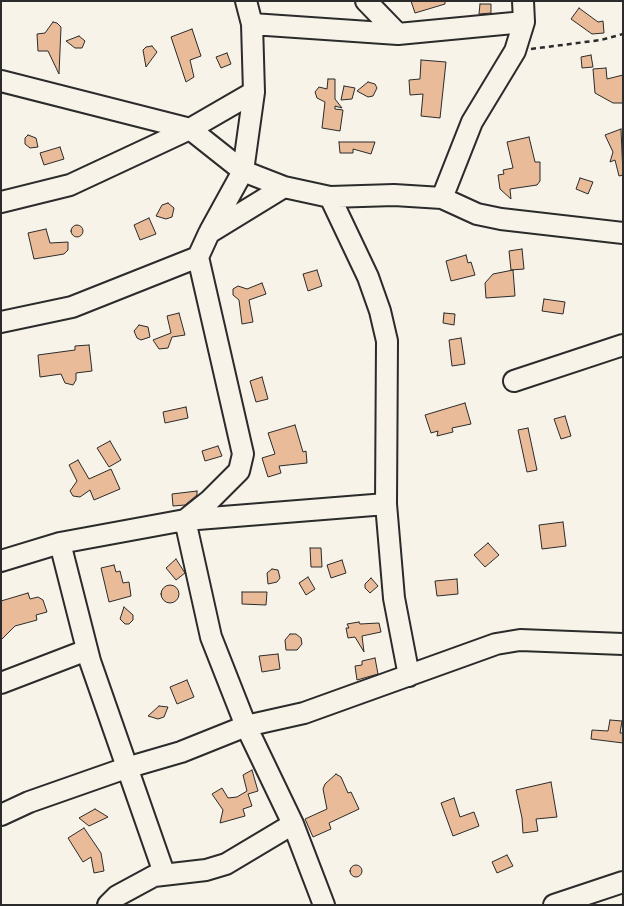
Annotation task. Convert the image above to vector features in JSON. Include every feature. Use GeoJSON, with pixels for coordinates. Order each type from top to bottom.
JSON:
{"type":"FeatureCollection","features":[{"type":"Feature","properties":{"kind":"street"},"geometry":{"type":"LineString","coordinates":[[185,520],[210,500],[239,471],[243,454],[198,257],[209,232],[243,171],[254,92],[252,24],[246,1]]}},
{"type":"Feature","properties":{"kind":"street"},"geometry":{"type":"LineString","coordinates":[[366,1],[398,34]]}},
{"type":"Feature","properties":{"kind":"street"},"geometry":{"type":"LineString","coordinates":[[442,198],[472,122],[515,51],[524,22],[522,1]]}},
{"type":"Feature","properties":{"kind":"street"},"geometry":{"type":"LineString","coordinates":[[252,24],[398,34],[524,22]]}},
{"type":"Feature","properties":{"kind":"street"},"geometry":{"type":"LineString","coordinates":[[1,81],[190,129],[243,171],[284,188],[330,198],[394,195],[442,198],[477,214],[501,220],[623,233]]}},
{"type":"Feature","properties":{"kind":"street"},"geometry":{"type":"LineString","coordinates":[[1,202],[70,185],[190,129],[254,92]]}},
{"type":"Feature","properties":{"kind":"street"},"geometry":{"type":"LineString","coordinates":[[209,232],[284,188]]}},
{"type":"Feature","properties":{"kind":"street"},"geometry":{"type":"LineString","coordinates":[[330,198],[368,277],[380,311],[387,341],[386,504],[394,598],[409,676]]}},
{"type":"Feature","properties":{"kind":"street"},"geometry":{"type":"LineString","coordinates":[[1,322],[72,307],[198,257]]}},
{"type":"Feature","properties":{"kind":"street"},"geometry":{"type":"LineString","coordinates":[[514,381],[623,345]]}},
{"type":"Feature","properties":{"kind":"street"},"geometry":{"type":"LineString","coordinates":[[1,562],[60,542],[185,520],[386,504]]}},
{"type":"Feature","properties":{"kind":"street"},"geometry":{"type":"LineString","coordinates":[[185,520],[211,638],[246,726],[293,824],[324,905]]}},
{"type":"Feature","properties":{"kind":"street"},"geometry":{"type":"LineString","coordinates":[[60,542],[87,650],[126,768],[164,873]]}},
{"type":"Feature","properties":{"kind":"street"},"geometry":{"type":"LineString","coordinates":[[1,815],[29,802],[126,768],[181,752],[246,726],[304,713],[496,644],[520,640],[623,644]]}},
{"type":"Feature","properties":{"kind":"street"},"geometry":{"type":"LineString","coordinates":[[1,683],[87,650]]}},
{"type":"Feature","properties":{"kind":"street"},"geometry":{"type":"LineString","coordinates":[[108,905],[117,896],[154,876],[164,873],[206,870],[226,864],[293,824]]}},
{"type":"Feature","properties":{"kind":"street"},"geometry":{"type":"LineString","coordinates":[[554,905],[623,882]]}},
{"type":"Feature","properties":{"kind":"path"},"geometry":{"type":"LineString","coordinates":[[515,51],[601,40],[623,34]]}},
{"type":"Feature","properties":{"kind":"building"},"geometry":{"type":"Polygon","coordinates":[[[411,1],[445,1],[445,4],[415,13],[411,1]]]}},
{"type":"Feature","properties":{"kind":"building"},"geometry":{"type":"Polygon","coordinates":[[[480,4],[491,4],[491,13],[479,14],[480,4]]]}},
{"type":"Feature","properties":{"kind":"building"},"geometry":{"type":"Polygon","coordinates":[[[579,8],[598,22],[603,21],[604,33],[592,34],[571,19],[579,8]]]}},
{"type":"Feature","properties":{"kind":"building"},"geometry":{"type":"Polygon","coordinates":[[[53,22],[61,27],[59,74],[48,51],[38,51],[37,34],[45,33],[53,22]]]}},
{"type":"Feature","properties":{"kind":"building"},"geometry":{"type":"Polygon","coordinates":[[[192,29],[201,56],[190,60],[194,77],[186,82],[171,37],[192,29]]]}},
{"type":"Feature","properties":{"kind":"building"},"geometry":{"type":"Polygon","coordinates":[[[79,36],[85,41],[82,48],[75,48],[66,41],[79,36]]]}},
{"type":"Feature","properties":{"kind":"building"},"geometry":{"type":"Polygon","coordinates":[[[152,46],[157,52],[146,67],[143,50],[146,47],[152,46]]]}},
{"type":"Feature","properties":{"kind":"building"},"geometry":{"type":"Polygon","coordinates":[[[227,53],[231,64],[221,68],[216,57],[227,53]]]}},
{"type":"Feature","properties":{"kind":"building"},"geometry":{"type":"Polygon","coordinates":[[[591,55],[593,67],[582,68],[581,57],[591,55]]]}},
{"type":"Feature","properties":{"kind":"building"},"geometry":{"type":"Polygon","coordinates":[[[421,60],[446,62],[440,118],[421,116],[423,94],[410,95],[409,80],[420,79],[421,60]]]}},
{"type":"Feature","properties":{"kind":"building"},"geometry":{"type":"Polygon","coordinates":[[[606,68],[607,79],[623,75],[623,103],[613,103],[595,93],[593,69],[606,68]]]}},
{"type":"Feature","properties":{"kind":"building"},"geometry":{"type":"Polygon","coordinates":[[[328,79],[335,79],[335,99],[342,108],[335,106],[335,109],[343,110],[340,131],[322,128],[325,102],[317,98],[315,92],[319,87],[327,89],[328,79]]]}},
{"type":"Feature","properties":{"kind":"building"},"geometry":{"type":"Polygon","coordinates":[[[368,82],[375,84],[377,88],[373,96],[368,97],[357,91],[368,82]]]}},
{"type":"Feature","properties":{"kind":"building"},"geometry":{"type":"Polygon","coordinates":[[[344,86],[355,88],[352,99],[341,100],[344,86]]]}},
{"type":"Feature","properties":{"kind":"building"},"geometry":{"type":"Polygon","coordinates":[[[621,129],[623,175],[619,176],[615,160],[610,162],[613,152],[605,135],[621,129]]]}},
{"type":"Feature","properties":{"kind":"building"},"geometry":{"type":"Polygon","coordinates":[[[28,135],[36,138],[38,147],[30,148],[25,144],[25,138],[28,135]]]}},
{"type":"Feature","properties":{"kind":"building"},"geometry":{"type":"Polygon","coordinates":[[[529,137],[535,162],[540,162],[540,181],[537,185],[510,189],[511,199],[500,189],[498,175],[504,174],[503,170],[513,168],[507,142],[529,137]]]}},
{"type":"Feature","properties":{"kind":"building"},"geometry":{"type":"Polygon","coordinates":[[[339,142],[375,142],[371,154],[353,149],[353,153],[340,153],[339,142]]]}},
{"type":"Feature","properties":{"kind":"building"},"geometry":{"type":"Polygon","coordinates":[[[60,147],[64,159],[44,165],[40,153],[60,147]]]}},
{"type":"Feature","properties":{"kind":"building"},"geometry":{"type":"Polygon","coordinates":[[[580,178],[593,182],[588,194],[576,189],[580,178]]]}},
{"type":"Feature","properties":{"kind":"building"},"geometry":{"type":"Polygon","coordinates":[[[168,203],[174,208],[172,217],[166,219],[156,216],[162,205],[168,203]]]}},
{"type":"Feature","properties":{"kind":"building"},"geometry":{"type":"Polygon","coordinates":[[[149,218],[156,234],[140,240],[134,225],[149,218]]]}},
{"type":"Feature","properties":{"kind":"building"},"geometry":{"type":"Polygon","coordinates":[[[75,225],[79,225],[83,231],[79,237],[75,237],[71,233],[71,229],[75,225]]]}},
{"type":"Feature","properties":{"kind":"building"},"geometry":{"type":"Polygon","coordinates":[[[46,229],[50,243],[68,242],[68,250],[64,254],[34,259],[28,233],[46,229]]]}},
{"type":"Feature","properties":{"kind":"building"},"geometry":{"type":"Polygon","coordinates":[[[522,249],[524,269],[511,270],[509,251],[522,249]]]}},
{"type":"Feature","properties":{"kind":"building"},"geometry":{"type":"Polygon","coordinates":[[[466,255],[468,263],[471,262],[475,275],[451,281],[446,261],[466,255]]]}},
{"type":"Feature","properties":{"kind":"building"},"geometry":{"type":"Polygon","coordinates":[[[317,270],[322,286],[308,291],[303,274],[317,270]]]}},
{"type":"Feature","properties":{"kind":"building"},"geometry":{"type":"Polygon","coordinates":[[[513,270],[515,296],[486,298],[485,283],[493,274],[513,270]]]}},
{"type":"Feature","properties":{"kind":"building"},"geometry":{"type":"Polygon","coordinates":[[[262,283],[266,294],[249,300],[253,322],[242,324],[239,300],[233,295],[233,289],[238,286],[247,289],[262,283]]]}},
{"type":"Feature","properties":{"kind":"building"},"geometry":{"type":"Polygon","coordinates":[[[544,299],[565,302],[563,314],[542,311],[544,299]]]}},
{"type":"Feature","properties":{"kind":"building"},"geometry":{"type":"Polygon","coordinates":[[[179,313],[185,335],[172,337],[168,348],[159,349],[153,340],[171,333],[167,316],[179,313]]]}},
{"type":"Feature","properties":{"kind":"building"},"geometry":{"type":"Polygon","coordinates":[[[444,313],[455,314],[454,325],[443,323],[444,313]]]}},
{"type":"Feature","properties":{"kind":"building"},"geometry":{"type":"Polygon","coordinates":[[[139,325],[148,327],[150,337],[141,340],[137,338],[134,331],[139,325]]]}},
{"type":"Feature","properties":{"kind":"building"},"geometry":{"type":"Polygon","coordinates":[[[461,338],[465,364],[452,366],[449,340],[461,338]]]}},
{"type":"Feature","properties":{"kind":"building"},"geometry":{"type":"Polygon","coordinates":[[[89,345],[92,371],[76,373],[76,380],[73,385],[65,383],[61,374],[40,377],[38,355],[75,350],[75,346],[89,345]]]}},
{"type":"Feature","properties":{"kind":"building"},"geometry":{"type":"Polygon","coordinates":[[[262,377],[268,399],[256,402],[250,381],[262,377]]]}},
{"type":"Feature","properties":{"kind":"building"},"geometry":{"type":"Polygon","coordinates":[[[465,403],[471,424],[452,428],[453,432],[437,436],[438,431],[431,433],[425,415],[465,403]]]}},
{"type":"Feature","properties":{"kind":"building"},"geometry":{"type":"Polygon","coordinates":[[[186,407],[188,418],[165,423],[163,412],[186,407]]]}},
{"type":"Feature","properties":{"kind":"building"},"geometry":{"type":"Polygon","coordinates":[[[565,416],[571,436],[561,439],[554,419],[565,416]]]}},
{"type":"Feature","properties":{"kind":"building"},"geometry":{"type":"Polygon","coordinates":[[[295,425],[303,452],[306,451],[307,463],[279,466],[281,473],[268,477],[262,458],[275,454],[268,433],[295,425]]]}},
{"type":"Feature","properties":{"kind":"building"},"geometry":{"type":"Polygon","coordinates":[[[528,428],[537,470],[527,472],[518,430],[528,428]]]}},
{"type":"Feature","properties":{"kind":"building"},"geometry":{"type":"Polygon","coordinates":[[[110,441],[121,460],[109,467],[97,448],[110,441]]]}},
{"type":"Feature","properties":{"kind":"building"},"geometry":{"type":"Polygon","coordinates":[[[218,446],[222,456],[205,461],[202,451],[218,446]]]}},
{"type":"Feature","properties":{"kind":"building"},"geometry":{"type":"Polygon","coordinates":[[[78,460],[89,479],[111,469],[120,489],[94,500],[90,490],[80,497],[73,496],[70,491],[77,481],[69,465],[78,460]]]}},
{"type":"Feature","properties":{"kind":"building"},"geometry":{"type":"Polygon","coordinates":[[[197,491],[197,495],[185,505],[173,506],[172,494],[197,491]]]}},
{"type":"Feature","properties":{"kind":"building"},"geometry":{"type":"Polygon","coordinates":[[[563,522],[566,546],[542,549],[539,525],[563,522]]]}},
{"type":"Feature","properties":{"kind":"building"},"geometry":{"type":"Polygon","coordinates":[[[488,543],[499,555],[485,567],[474,555],[488,543]]]}},
{"type":"Feature","properties":{"kind":"building"},"geometry":{"type":"Polygon","coordinates":[[[310,548],[321,548],[322,567],[311,567],[310,548]]]}},
{"type":"Feature","properties":{"kind":"building"},"geometry":{"type":"Polygon","coordinates":[[[176,559],[185,573],[176,580],[166,568],[176,559]]]}},
{"type":"Feature","properties":{"kind":"building"},"geometry":{"type":"Polygon","coordinates":[[[342,560],[346,573],[331,578],[327,565],[342,560]]]}},
{"type":"Feature","properties":{"kind":"building"},"geometry":{"type":"Polygon","coordinates":[[[114,565],[116,572],[120,571],[123,583],[129,582],[131,596],[109,602],[101,568],[114,565]]]}},
{"type":"Feature","properties":{"kind":"building"},"geometry":{"type":"Polygon","coordinates":[[[272,569],[278,570],[280,578],[277,582],[268,584],[267,573],[272,569]]]}},
{"type":"Feature","properties":{"kind":"building"},"geometry":{"type":"Polygon","coordinates":[[[308,577],[315,589],[306,595],[299,583],[308,577]]]}},
{"type":"Feature","properties":{"kind":"building"},"geometry":{"type":"Polygon","coordinates":[[[371,578],[378,586],[370,593],[365,588],[365,584],[371,578]]]}},
{"type":"Feature","properties":{"kind":"building"},"geometry":{"type":"Polygon","coordinates":[[[457,579],[458,594],[437,596],[435,581],[457,579]]]}},
{"type":"Feature","properties":{"kind":"building"},"geometry":{"type":"Polygon","coordinates":[[[170,585],[176,588],[179,594],[176,600],[170,603],[164,600],[161,594],[164,588],[170,585]]]}},
{"type":"Feature","properties":{"kind":"building"},"geometry":{"type":"Polygon","coordinates":[[[242,592],[267,592],[266,605],[242,604],[242,592]]]}},
{"type":"Feature","properties":{"kind":"building"},"geometry":{"type":"Polygon","coordinates":[[[28,593],[30,599],[38,597],[43,600],[47,612],[36,615],[37,620],[15,626],[1,640],[1,601],[28,593]]]}},
{"type":"Feature","properties":{"kind":"building"},"geometry":{"type":"Polygon","coordinates":[[[124,607],[133,615],[133,620],[129,624],[125,624],[120,619],[124,607]]]}},
{"type":"Feature","properties":{"kind":"building"},"geometry":{"type":"Polygon","coordinates":[[[359,622],[360,624],[379,623],[381,632],[362,636],[364,652],[355,637],[348,638],[346,628],[349,628],[347,624],[359,622]]]}},
{"type":"Feature","properties":{"kind":"building"},"geometry":{"type":"Polygon","coordinates":[[[290,634],[296,634],[301,638],[302,644],[297,650],[286,650],[285,640],[290,634]]]}},
{"type":"Feature","properties":{"kind":"building"},"geometry":{"type":"Polygon","coordinates":[[[278,654],[280,669],[262,672],[259,656],[278,654]]]}},
{"type":"Feature","properties":{"kind":"building"},"geometry":{"type":"Polygon","coordinates":[[[375,658],[378,674],[357,680],[355,666],[362,665],[362,661],[375,658]]]}},
{"type":"Feature","properties":{"kind":"building"},"geometry":{"type":"Polygon","coordinates":[[[187,680],[194,697],[177,704],[170,687],[187,680]]]}},
{"type":"Feature","properties":{"kind":"building"},"geometry":{"type":"Polygon","coordinates":[[[159,706],[168,707],[164,717],[158,719],[148,716],[159,706]]]}},
{"type":"Feature","properties":{"kind":"building"},"geometry":{"type":"Polygon","coordinates":[[[610,720],[622,721],[620,733],[623,733],[623,743],[591,739],[592,730],[608,731],[610,720]]]}},
{"type":"Feature","properties":{"kind":"building"},"geometry":{"type":"Polygon","coordinates":[[[252,770],[258,791],[248,794],[252,806],[243,809],[245,816],[220,823],[223,810],[212,794],[222,788],[228,798],[237,797],[247,791],[243,775],[252,770]]]}},
{"type":"Feature","properties":{"kind":"building"},"geometry":{"type":"Polygon","coordinates":[[[336,774],[341,777],[348,793],[351,792],[359,809],[329,823],[331,829],[313,837],[305,819],[327,809],[323,789],[325,784],[336,774]]]}},
{"type":"Feature","properties":{"kind":"building"},"geometry":{"type":"Polygon","coordinates":[[[551,782],[557,817],[536,819],[538,831],[523,833],[516,790],[551,782]]]}},
{"type":"Feature","properties":{"kind":"building"},"geometry":{"type":"Polygon","coordinates":[[[454,798],[460,817],[474,812],[479,826],[453,836],[441,803],[454,798]]]}},
{"type":"Feature","properties":{"kind":"building"},"geometry":{"type":"Polygon","coordinates":[[[95,809],[108,817],[89,826],[79,818],[95,809]]]}},
{"type":"Feature","properties":{"kind":"building"},"geometry":{"type":"Polygon","coordinates":[[[84,828],[101,853],[104,871],[94,873],[91,857],[83,862],[68,838],[84,828]]]}},
{"type":"Feature","properties":{"kind":"building"},"geometry":{"type":"Polygon","coordinates":[[[507,855],[513,866],[497,873],[492,862],[507,855]]]}},
{"type":"Feature","properties":{"kind":"building"},"geometry":{"type":"Polygon","coordinates":[[[356,865],[362,871],[356,877],[350,871],[356,865]]]}}]}
